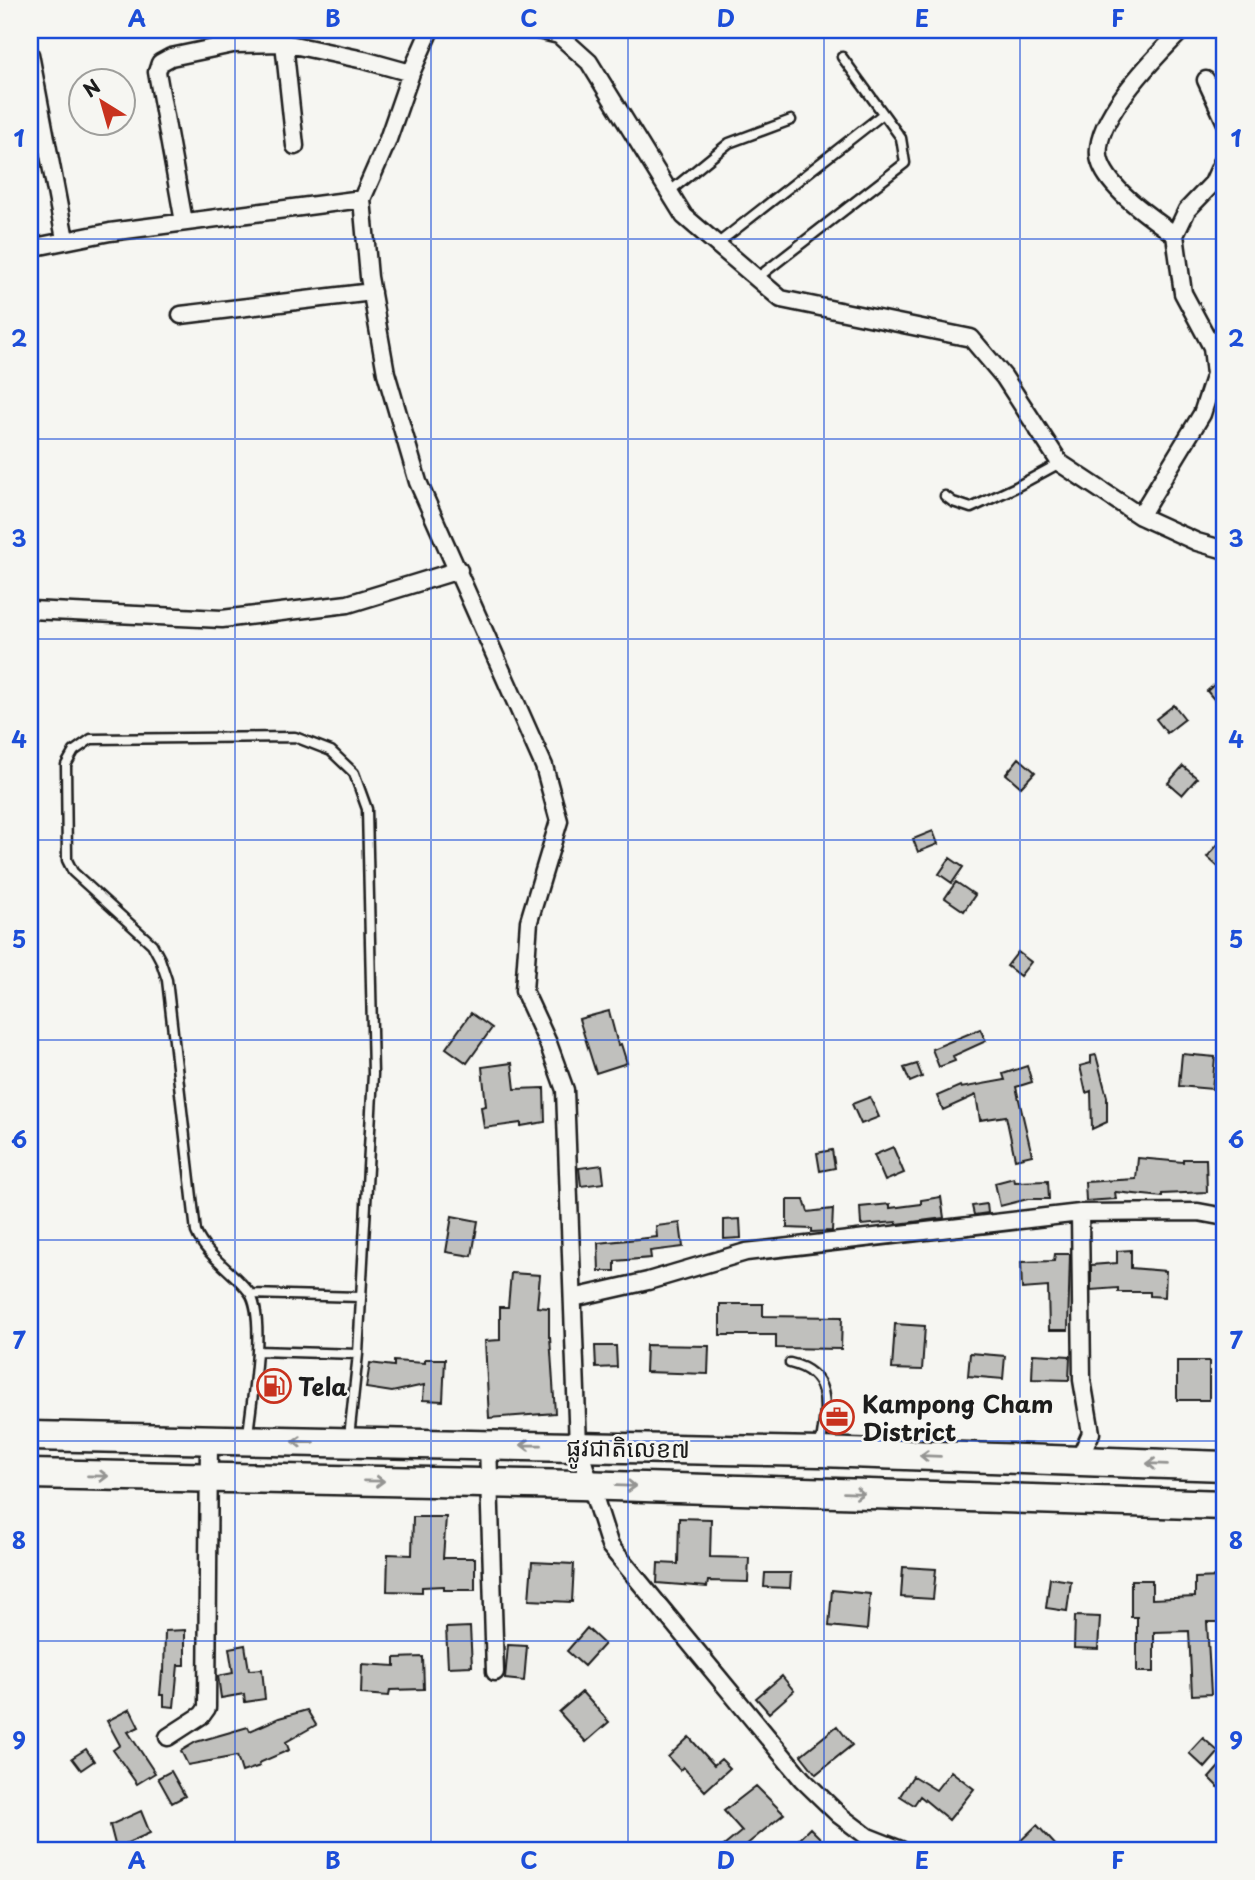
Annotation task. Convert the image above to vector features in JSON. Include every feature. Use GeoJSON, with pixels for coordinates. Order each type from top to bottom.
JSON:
{"type":"FeatureCollection","features":[{"type":"Feature","properties":{"kind":"highway","name":"ផ្លូវជាតិលេខ៧"},"geometry":{"type":"LineString","coordinates":[[30,1436],[820,1452],[1225,1466]]}},
{"type":"Feature","properties":{"kind":"highway","name":"ផ្លូវជាតិលេខ៧"},"geometry":{"type":"LineString","coordinates":[[30,1475],[594,1485],[1225,1505]]}},
{"type":"Feature","properties":{"kind":"street"},"geometry":{"type":"LineString","coordinates":[[430,30],[362,199],[372,292],[386,373],[418,482],[544,766],[559,821],[529,921],[524,991],[548,1043],[565,1090],[578,1446],[610,1546],[802,1779],[839,1815],[868,1837],[901,1850]]}},
{"type":"Feature","properties":{"kind":"street"},"geometry":{"type":"LineString","coordinates":[[538,30],[559,35],[589,62],[684,216],[781,299],[971,338],[1004,377],[1060,463],[1140,516],[1197,542],[1225,550]]}},
{"type":"Feature","properties":{"kind":"street"},"geometry":{"type":"LineString","coordinates":[[1175,235],[1107,178],[1099,161],[1099,144],[1104,127],[1145,66],[1182,30]]}},
{"type":"Feature","properties":{"kind":"street"},"geometry":{"type":"LineString","coordinates":[[184,222],[157,72],[160,63],[171,57],[233,44],[284,43],[364,60],[411,74]]}},
{"type":"Feature","properties":{"kind":"street"},"geometry":{"type":"LineString","coordinates":[[284,43],[295,146]]}},
{"type":"Feature","properties":{"kind":"street"},"geometry":{"type":"LineString","coordinates":[[30,54],[65,239]]}},
{"type":"Feature","properties":{"kind":"street"},"geometry":{"type":"LineString","coordinates":[[1206,80],[1225,121]]}},
{"type":"Feature","properties":{"kind":"street"},"geometry":{"type":"LineString","coordinates":[[1140,516],[1202,414],[1215,374],[1212,347],[1183,293],[1175,235],[1187,210],[1213,183],[1225,156]]}},
{"type":"Feature","properties":{"kind":"street"},"geometry":{"type":"LineString","coordinates":[[30,248],[65,239],[362,199]]}},
{"type":"Feature","properties":{"kind":"street"},"geometry":{"type":"LineString","coordinates":[[181,315],[372,292]]}},
{"type":"Feature","properties":{"kind":"street"},"geometry":{"type":"LineString","coordinates":[[1212,347],[1225,330]]}},
{"type":"Feature","properties":{"kind":"street"},"geometry":{"type":"LineString","coordinates":[[30,610],[222,619],[348,604],[459,570]]}},
{"type":"Feature","properties":{"kind":"street"},"geometry":{"type":"LineString","coordinates":[[573,1298],[648,1281],[746,1252],[1080,1213],[1198,1212],[1225,1217]]}},
{"type":"Feature","properties":{"kind":"street"},"geometry":{"type":"LineString","coordinates":[[1079,1462],[1091,1433],[1082,1380],[1080,1213]]}},
{"type":"Feature","properties":{"kind":"street"},"geometry":{"type":"LineString","coordinates":[[168,1737],[202,1715],[207,1707],[209,1439]]}},
{"type":"Feature","properties":{"kind":"street"},"geometry":{"type":"LineString","coordinates":[[488,1444],[495,1672]]}},
{"type":"Feature","properties":{"kind":"lane"},"geometry":{"type":"LineString","coordinates":[[757,278],[905,163],[901,138],[842,57]]}},
{"type":"Feature","properties":{"kind":"lane"},"geometry":{"type":"LineString","coordinates":[[717,244],[883,114]]}},
{"type":"Feature","properties":{"kind":"lane"},"geometry":{"type":"LineString","coordinates":[[669,192],[729,143],[791,120]]}},
{"type":"Feature","properties":{"kind":"lane"},"geometry":{"type":"LineString","coordinates":[[945,496],[971,508],[1060,463]]}},
{"type":"Feature","properties":{"kind":"lane"},"geometry":{"type":"LineString","coordinates":[[247,1440],[258,1325],[251,1294],[201,1243],[196,1232],[167,980],[152,944],[73,873],[67,860],[66,765],[74,751],[91,739],[295,737],[331,751],[354,772],[367,810],[372,1060],[358,1354],[349,1443]]}},
{"type":"Feature","properties":{"kind":"lane"},"geometry":{"type":"LineString","coordinates":[[251,1294],[360,1297]]}},
{"type":"Feature","properties":{"kind":"lane"},"geometry":{"type":"LineString","coordinates":[[257,1351],[358,1354]]}},
{"type":"Feature","properties":{"kind":"lane"},"geometry":{"type":"LineString","coordinates":[[790,1363],[802,1366],[822,1387],[826,1402],[820,1452]]}},
{"type":"Feature","properties":{"kind":"building"},"geometry":{"type":"Polygon","coordinates":[[[1225,675],[1225,698],[1218,704],[1207,691],[1225,675]]]}},
{"type":"Feature","properties":{"kind":"building"},"geometry":{"type":"Polygon","coordinates":[[[1174,705],[1185,719],[1167,733],[1156,719],[1174,705]]]}},
{"type":"Feature","properties":{"kind":"building"},"geometry":{"type":"Polygon","coordinates":[[[1019,758],[1035,772],[1021,787],[1006,774],[1019,758]]]}},
{"type":"Feature","properties":{"kind":"building"},"geometry":{"type":"Polygon","coordinates":[[[1183,766],[1197,778],[1182,795],[1168,783],[1183,766]]]}},
{"type":"Feature","properties":{"kind":"building"},"geometry":{"type":"Polygon","coordinates":[[[933,831],[938,844],[918,852],[913,839],[933,831]]]}},
{"type":"Feature","properties":{"kind":"building"},"geometry":{"type":"Polygon","coordinates":[[[1225,836],[1225,873],[1207,857],[1225,836]]]}},
{"type":"Feature","properties":{"kind":"building"},"geometry":{"type":"Polygon","coordinates":[[[950,858],[963,867],[952,883],[939,874],[950,858]]]}},
{"type":"Feature","properties":{"kind":"building"},"geometry":{"type":"Polygon","coordinates":[[[956,882],[975,895],[964,911],[945,898],[956,882]]]}},
{"type":"Feature","properties":{"kind":"building"},"geometry":{"type":"Polygon","coordinates":[[[1018,952],[1031,962],[1020,976],[1007,966],[1018,952]]]}},
{"type":"Feature","properties":{"kind":"building"},"geometry":{"type":"Polygon","coordinates":[[[609,1011],[618,1045],[621,1044],[627,1063],[596,1073],[579,1019],[609,1011]]]}},
{"type":"Feature","properties":{"kind":"building"},"geometry":{"type":"Polygon","coordinates":[[[471,1013],[492,1028],[467,1063],[446,1048],[471,1013]]]}},
{"type":"Feature","properties":{"kind":"building"},"geometry":{"type":"Polygon","coordinates":[[[980,1029],[986,1041],[953,1056],[955,1061],[939,1067],[932,1049],[980,1029]]]}},
{"type":"Feature","properties":{"kind":"building"},"geometry":{"type":"Polygon","coordinates":[[[1182,1054],[1215,1057],[1212,1089],[1179,1086],[1182,1054]]]}},
{"type":"Feature","properties":{"kind":"building"},"geometry":{"type":"Polygon","coordinates":[[[1096,1055],[1107,1097],[1107,1122],[1092,1129],[1091,1091],[1086,1093],[1080,1066],[1091,1063],[1091,1056],[1096,1055]]]}},
{"type":"Feature","properties":{"kind":"building"},"geometry":{"type":"Polygon","coordinates":[[[512,1063],[515,1089],[544,1088],[545,1122],[484,1128],[481,1107],[486,1106],[482,1067],[512,1063]]]}},
{"type":"Feature","properties":{"kind":"building"},"geometry":{"type":"Polygon","coordinates":[[[917,1064],[922,1077],[910,1082],[904,1068],[917,1064]]]}},
{"type":"Feature","properties":{"kind":"building"},"geometry":{"type":"Polygon","coordinates":[[[1027,1066],[1032,1082],[1016,1087],[1032,1155],[1015,1159],[1006,1116],[980,1120],[976,1095],[943,1110],[937,1096],[960,1086],[961,1088],[1005,1080],[1003,1074],[1027,1066]]]}},
{"type":"Feature","properties":{"kind":"building"},"geometry":{"type":"Polygon","coordinates":[[[870,1097],[879,1117],[861,1124],[852,1104],[870,1097]]]}},
{"type":"Feature","properties":{"kind":"building"},"geometry":{"type":"Polygon","coordinates":[[[893,1147],[904,1173],[885,1181],[874,1155],[893,1147]]]}},
{"type":"Feature","properties":{"kind":"building"},"geometry":{"type":"Polygon","coordinates":[[[832,1150],[835,1168],[820,1171],[817,1153],[832,1150]]]}},
{"type":"Feature","properties":{"kind":"building"},"geometry":{"type":"Polygon","coordinates":[[[1138,1158],[1183,1162],[1183,1159],[1206,1159],[1207,1192],[1162,1194],[1162,1197],[1115,1192],[1116,1199],[1086,1201],[1085,1182],[1136,1179],[1138,1158]]]}},
{"type":"Feature","properties":{"kind":"building"},"geometry":{"type":"Polygon","coordinates":[[[602,1165],[604,1183],[581,1186],[579,1168],[602,1165]]]}},
{"type":"Feature","properties":{"kind":"building"},"geometry":{"type":"Polygon","coordinates":[[[1014,1178],[1015,1182],[1048,1181],[1049,1199],[1028,1199],[1000,1206],[995,1183],[1014,1178]]]}},
{"type":"Feature","properties":{"kind":"building"},"geometry":{"type":"Polygon","coordinates":[[[941,1197],[944,1218],[861,1225],[860,1207],[890,1204],[890,1208],[921,1204],[921,1200],[941,1197]]]}},
{"type":"Feature","properties":{"kind":"building"},"geometry":{"type":"Polygon","coordinates":[[[787,1200],[804,1200],[808,1212],[833,1209],[832,1231],[812,1232],[812,1229],[787,1228],[787,1200]]]}},
{"type":"Feature","properties":{"kind":"building"},"geometry":{"type":"Polygon","coordinates":[[[987,1204],[988,1213],[974,1215],[972,1206],[987,1204]]]}},
{"type":"Feature","properties":{"kind":"building"},"geometry":{"type":"Polygon","coordinates":[[[452,1216],[478,1221],[472,1256],[446,1252],[452,1216]]]}},
{"type":"Feature","properties":{"kind":"building"},"geometry":{"type":"Polygon","coordinates":[[[740,1219],[741,1238],[724,1239],[724,1220],[740,1219]]]}},
{"type":"Feature","properties":{"kind":"building"},"geometry":{"type":"Polygon","coordinates":[[[680,1223],[683,1247],[650,1251],[651,1258],[615,1261],[615,1271],[599,1271],[598,1243],[657,1237],[656,1226],[680,1223]]]}},
{"type":"Feature","properties":{"kind":"building"},"geometry":{"type":"Polygon","coordinates":[[[1131,1250],[1131,1268],[1166,1271],[1165,1297],[1150,1296],[1150,1292],[1118,1292],[1118,1288],[1091,1290],[1091,1265],[1117,1263],[1117,1251],[1131,1250]]]}},
{"type":"Feature","properties":{"kind":"building"},"geometry":{"type":"Polygon","coordinates":[[[1055,1254],[1070,1254],[1068,1330],[1049,1330],[1048,1287],[1022,1289],[1021,1262],[1054,1261],[1055,1254]]]}},
{"type":"Feature","properties":{"kind":"building"},"geometry":{"type":"Polygon","coordinates":[[[511,1273],[540,1275],[537,1307],[549,1308],[555,1413],[489,1418],[485,1341],[500,1340],[500,1307],[508,1307],[511,1273]]]}},
{"type":"Feature","properties":{"kind":"building"},"geometry":{"type":"Polygon","coordinates":[[[720,1304],[763,1304],[763,1316],[842,1317],[841,1349],[776,1348],[776,1335],[720,1335],[720,1304]]]}},
{"type":"Feature","properties":{"kind":"building"},"geometry":{"type":"Polygon","coordinates":[[[895,1324],[925,1326],[922,1370],[892,1369],[895,1324]]]}},
{"type":"Feature","properties":{"kind":"building"},"geometry":{"type":"Polygon","coordinates":[[[646,1345],[709,1346],[708,1374],[645,1372],[646,1345]]]}},
{"type":"Feature","properties":{"kind":"building"},"geometry":{"type":"Polygon","coordinates":[[[595,1346],[616,1346],[617,1367],[596,1368],[595,1346]]]}},
{"type":"Feature","properties":{"kind":"building"},"geometry":{"type":"Polygon","coordinates":[[[970,1353],[1005,1356],[1003,1379],[968,1376],[970,1353]]]}},
{"type":"Feature","properties":{"kind":"building"},"geometry":{"type":"Polygon","coordinates":[[[1033,1354],[1070,1356],[1069,1380],[1032,1379],[1033,1354]]]}},
{"type":"Feature","properties":{"kind":"building"},"geometry":{"type":"Polygon","coordinates":[[[425,1359],[445,1359],[443,1401],[423,1400],[424,1385],[392,1392],[366,1388],[370,1363],[394,1366],[394,1361],[425,1363],[425,1359]]]}},
{"type":"Feature","properties":{"kind":"building"},"geometry":{"type":"Polygon","coordinates":[[[1177,1361],[1209,1361],[1209,1400],[1177,1400],[1177,1361]]]}},
{"type":"Feature","properties":{"kind":"building"},"geometry":{"type":"Polygon","coordinates":[[[413,1517],[446,1517],[443,1558],[475,1558],[475,1590],[444,1590],[444,1586],[422,1587],[422,1592],[387,1591],[388,1554],[412,1555],[413,1517]]]}},
{"type":"Feature","properties":{"kind":"building"},"geometry":{"type":"Polygon","coordinates":[[[679,1518],[711,1519],[710,1557],[749,1558],[748,1582],[708,1581],[707,1587],[657,1583],[658,1563],[678,1564],[679,1518]]]}},
{"type":"Feature","properties":{"kind":"building"},"geometry":{"type":"Polygon","coordinates":[[[532,1562],[574,1564],[572,1602],[529,1600],[532,1562]]]}},
{"type":"Feature","properties":{"kind":"building"},"geometry":{"type":"Polygon","coordinates":[[[903,1567],[936,1569],[933,1599],[901,1597],[903,1567]]]}},
{"type":"Feature","properties":{"kind":"building"},"geometry":{"type":"Polygon","coordinates":[[[765,1573],[791,1573],[790,1588],[764,1587],[765,1573]]]}},
{"type":"Feature","properties":{"kind":"building"},"geometry":{"type":"Polygon","coordinates":[[[1221,1577],[1221,1622],[1207,1622],[1211,1694],[1192,1695],[1189,1631],[1154,1632],[1154,1672],[1137,1672],[1137,1617],[1131,1617],[1131,1580],[1152,1580],[1152,1599],[1195,1597],[1195,1578],[1221,1577]]]}},
{"type":"Feature","properties":{"kind":"building"},"geometry":{"type":"Polygon","coordinates":[[[1050,1578],[1071,1581],[1067,1611],[1046,1608],[1050,1578]]]}},
{"type":"Feature","properties":{"kind":"building"},"geometry":{"type":"Polygon","coordinates":[[[832,1590],[870,1594],[867,1630],[829,1626],[832,1590]]]}},
{"type":"Feature","properties":{"kind":"building"},"geometry":{"type":"Polygon","coordinates":[[[1075,1616],[1100,1617],[1098,1649],[1074,1648],[1075,1616]]]}},
{"type":"Feature","properties":{"kind":"building"},"geometry":{"type":"Polygon","coordinates":[[[470,1627],[472,1666],[448,1667],[446,1628],[470,1627]]]}},
{"type":"Feature","properties":{"kind":"building"},"geometry":{"type":"Polygon","coordinates":[[[587,1628],[604,1644],[584,1666],[567,1651],[587,1628]]]}},
{"type":"Feature","properties":{"kind":"building"},"geometry":{"type":"Polygon","coordinates":[[[185,1630],[185,1665],[178,1665],[174,1707],[164,1706],[164,1695],[160,1695],[162,1672],[164,1673],[165,1631],[185,1630]]]}},
{"type":"Feature","properties":{"kind":"building"},"geometry":{"type":"Polygon","coordinates":[[[245,1645],[249,1670],[262,1669],[265,1699],[245,1702],[244,1694],[221,1698],[218,1676],[233,1673],[229,1648],[245,1645]]]}},
{"type":"Feature","properties":{"kind":"building"},"geometry":{"type":"Polygon","coordinates":[[[508,1645],[527,1646],[524,1681],[505,1679],[508,1645]]]}},
{"type":"Feature","properties":{"kind":"building"},"geometry":{"type":"Polygon","coordinates":[[[423,1657],[424,1689],[390,1690],[389,1696],[361,1694],[362,1664],[395,1666],[395,1658],[423,1657]]]}},
{"type":"Feature","properties":{"kind":"building"},"geometry":{"type":"Polygon","coordinates":[[[782,1676],[794,1691],[769,1713],[756,1698],[782,1676]]]}},
{"type":"Feature","properties":{"kind":"building"},"geometry":{"type":"Polygon","coordinates":[[[582,1692],[609,1722],[586,1742],[559,1712],[582,1692]]]}},
{"type":"Feature","properties":{"kind":"building"},"geometry":{"type":"Polygon","coordinates":[[[130,1709],[139,1727],[128,1732],[155,1773],[137,1784],[113,1750],[120,1745],[107,1721],[130,1709]]]}},
{"type":"Feature","properties":{"kind":"building"},"geometry":{"type":"Polygon","coordinates":[[[307,1710],[316,1725],[286,1742],[289,1750],[259,1763],[260,1766],[242,1772],[237,1756],[188,1765],[181,1751],[196,1742],[248,1727],[250,1731],[279,1718],[307,1710]]]}},
{"type":"Feature","properties":{"kind":"building"},"geometry":{"type":"Polygon","coordinates":[[[837,1726],[852,1745],[816,1774],[801,1755],[837,1726]]]}},
{"type":"Feature","properties":{"kind":"building"},"geometry":{"type":"Polygon","coordinates":[[[689,1737],[714,1765],[721,1759],[730,1768],[705,1791],[683,1767],[680,1770],[668,1757],[689,1737]]]}},
{"type":"Feature","properties":{"kind":"building"},"geometry":{"type":"Polygon","coordinates":[[[1203,1738],[1219,1752],[1205,1768],[1189,1753],[1203,1738]]]}},
{"type":"Feature","properties":{"kind":"building"},"geometry":{"type":"Polygon","coordinates":[[[86,1749],[94,1761],[81,1770],[72,1758],[86,1749]]]}},
{"type":"Feature","properties":{"kind":"building"},"geometry":{"type":"Polygon","coordinates":[[[1225,1760],[1225,1794],[1209,1778],[1225,1760]]]}},
{"type":"Feature","properties":{"kind":"building"},"geometry":{"type":"Polygon","coordinates":[[[171,1771],[185,1796],[172,1803],[158,1778],[171,1771]]]}},
{"type":"Feature","properties":{"kind":"building"},"geometry":{"type":"Polygon","coordinates":[[[951,1771],[974,1789],[949,1820],[920,1796],[914,1805],[900,1796],[913,1776],[936,1790],[951,1771]]]}},
{"type":"Feature","properties":{"kind":"building"},"geometry":{"type":"Polygon","coordinates":[[[756,1786],[784,1814],[740,1850],[719,1850],[742,1831],[724,1811],[756,1786]]]}},
{"type":"Feature","properties":{"kind":"building"},"geometry":{"type":"Polygon","coordinates":[[[141,1811],[150,1833],[116,1848],[110,1825],[141,1811]]]}},
{"type":"Feature","properties":{"kind":"building"},"geometry":{"type":"Polygon","coordinates":[[[1037,1825],[1060,1850],[1011,1850],[1037,1825]]]}},
{"type":"Feature","properties":{"kind":"building"},"geometry":{"type":"Polygon","coordinates":[[[810,1828],[821,1839],[810,1850],[788,1850],[810,1828]]]}},
{"type":"Feature","properties":{"kind":"place","name":"Tela"},"geometry":{"type":"Point","coordinates":[274,1386]}},
{"type":"Feature","properties":{"kind":"place","name":"Kampong Cham District"},"geometry":{"type":"Point","coordinates":[837,1417]}}]}
